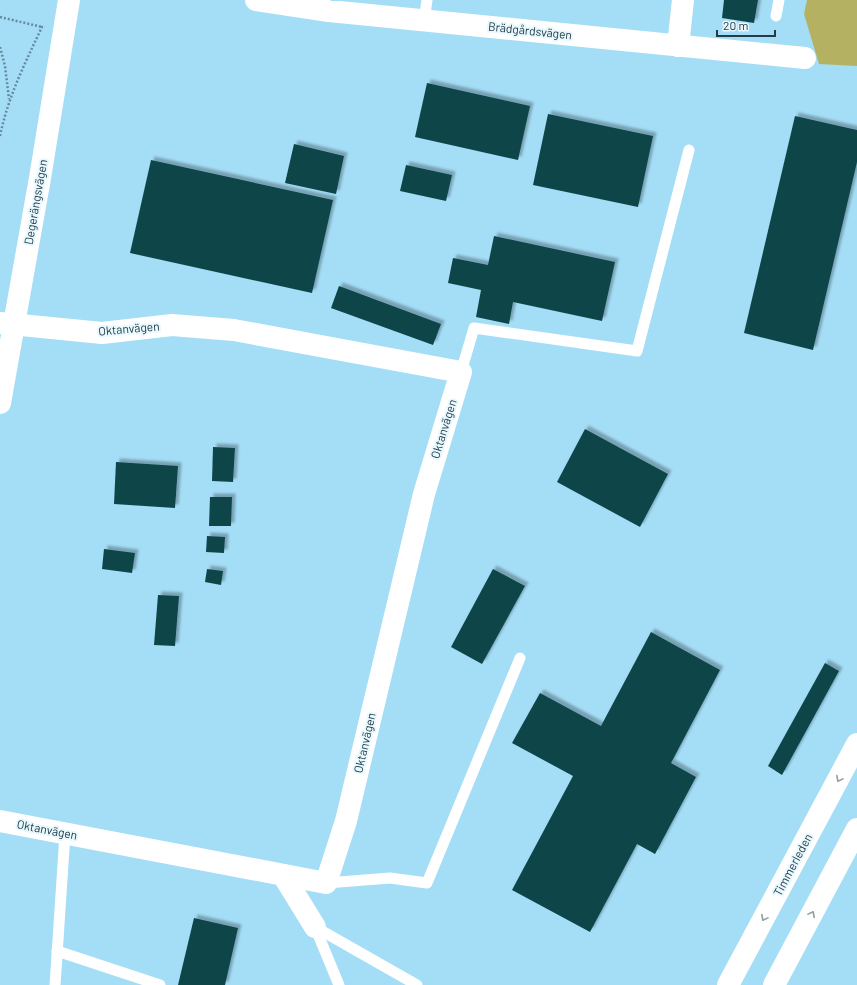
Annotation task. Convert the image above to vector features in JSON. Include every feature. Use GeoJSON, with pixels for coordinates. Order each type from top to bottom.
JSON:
{"type":"FeatureCollection","features":[{"type":"Feature","properties":{"kind":"street","name":"Degerängsvägen"},"geometry":{"type":"LineString","coordinates":[[0,403],[7,324],[40,178],[69,0]]}},
{"type":"Feature","properties":{"kind":"street","name":"Brädgårdsvägen"},"geometry":{"type":"LineString","coordinates":[[256,0],[330,6],[426,10],[678,46],[805,58]]}},
{"type":"Feature","properties":{"kind":"street"},"geometry":{"type":"LineString","coordinates":[[678,46],[683,0]]}},
{"type":"Feature","properties":{"kind":"street","name":"Oktanvägen"},"geometry":{"type":"LineString","coordinates":[[0,821],[326,883],[346,821],[424,494],[461,372],[234,330],[172,325],[102,333],[7,324]]}},
{"type":"Feature","properties":{"kind":"street","name":"Timmerleden"},"geometry":{"type":"LineString","coordinates":[[728,985],[857,744]]}},
{"type":"Feature","properties":{"kind":"street"},"geometry":{"type":"LineString","coordinates":[[774,985],[857,829]]}},
{"type":"Feature","properties":{"kind":"street"},"geometry":{"type":"LineString","coordinates":[[283,875],[315,927]]}},
{"type":"Feature","properties":{"kind":"lane"},"geometry":{"type":"LineString","coordinates":[[776,16],[779,0]]}},
{"type":"Feature","properties":{"kind":"lane"},"geometry":{"type":"LineString","coordinates":[[461,372],[474,328],[637,351],[689,150]]}},
{"type":"Feature","properties":{"kind":"lane"},"geometry":{"type":"LineString","coordinates":[[326,883],[390,878],[426,883],[520,658]]}},
{"type":"Feature","properties":{"kind":"lane"},"geometry":{"type":"LineString","coordinates":[[55,985],[65,834]]}},
{"type":"Feature","properties":{"kind":"lane"},"geometry":{"type":"LineString","coordinates":[[315,927],[339,985]]}},
{"type":"Feature","properties":{"kind":"lane"},"geometry":{"type":"LineString","coordinates":[[315,927],[417,985]]}},
{"type":"Feature","properties":{"kind":"lane"},"geometry":{"type":"LineString","coordinates":[[57,951],[160,985]]}},
{"type":"Feature","properties":{"kind":"path"},"geometry":{"type":"LineString","coordinates":[[0,17],[42,27],[64,30]]}},
{"type":"Feature","properties":{"kind":"path"},"geometry":{"type":"LineString","coordinates":[[0,136],[9,100],[42,27]]}},
{"type":"Feature","properties":{"kind":"path"},"geometry":{"type":"LineString","coordinates":[[0,47],[5,66],[9,100]]}},
{"type":"Feature","properties":{"kind":"shaded area"},"geometry":{"type":"Polygon","coordinates":[[[807,0],[857,0],[857,66],[819,64],[804,14],[807,0]]]}},
{"type":"Feature","properties":{"kind":"building"},"geometry":{"type":"Polygon","coordinates":[[[724,0],[758,0],[754,23],[722,18],[724,0]]]}},
{"type":"Feature","properties":{"kind":"building"},"geometry":{"type":"Polygon","coordinates":[[[427,83],[530,106],[518,160],[415,137],[427,83]]]}},
{"type":"Feature","properties":{"kind":"building"},"geometry":{"type":"Polygon","coordinates":[[[548,114],[653,136],[638,207],[533,185],[548,114]]]}},
{"type":"Feature","properties":{"kind":"building"},"geometry":{"type":"Polygon","coordinates":[[[795,116],[857,130],[857,162],[813,350],[744,333],[795,116]]]}},
{"type":"Feature","properties":{"kind":"building"},"geometry":{"type":"Polygon","coordinates":[[[294,144],[344,156],[336,194],[285,183],[294,144]]]}},
{"type":"Feature","properties":{"kind":"building"},"geometry":{"type":"Polygon","coordinates":[[[151,160],[333,200],[312,293],[130,253],[151,160]]]}},
{"type":"Feature","properties":{"kind":"building"},"geometry":{"type":"Polygon","coordinates":[[[406,165],[452,175],[446,201],[400,191],[406,165]]]}},
{"type":"Feature","properties":{"kind":"building"},"geometry":{"type":"Polygon","coordinates":[[[494,236],[615,262],[602,321],[513,302],[509,324],[476,317],[481,290],[448,283],[453,258],[488,265],[494,236]]]}},
{"type":"Feature","properties":{"kind":"building"},"geometry":{"type":"Polygon","coordinates":[[[339,286],[441,324],[433,345],[331,308],[339,286]]]}},
{"type":"Feature","properties":{"kind":"building"},"geometry":{"type":"Polygon","coordinates":[[[585,429],[668,474],[640,527],[557,482],[585,429]]]}},
{"type":"Feature","properties":{"kind":"building"},"geometry":{"type":"Polygon","coordinates":[[[213,447],[235,448],[233,482],[212,481],[213,447]]]}},
{"type":"Feature","properties":{"kind":"building"},"geometry":{"type":"Polygon","coordinates":[[[116,462],[178,466],[175,508],[114,504],[116,462]]]}},
{"type":"Feature","properties":{"kind":"building"},"geometry":{"type":"Polygon","coordinates":[[[210,497],[232,497],[231,526],[209,526],[210,497]]]}},
{"type":"Feature","properties":{"kind":"building"},"geometry":{"type":"Polygon","coordinates":[[[207,536],[225,537],[224,553],[206,552],[207,536]]]}},
{"type":"Feature","properties":{"kind":"building"},"geometry":{"type":"Polygon","coordinates":[[[104,549],[135,553],[132,573],[102,569],[104,549]]]}},
{"type":"Feature","properties":{"kind":"building"},"geometry":{"type":"Polygon","coordinates":[[[207,569],[223,571],[221,585],[205,582],[207,569]]]}},
{"type":"Feature","properties":{"kind":"building"},"geometry":{"type":"Polygon","coordinates":[[[493,569],[525,586],[482,664],[451,647],[493,569]]]}},
{"type":"Feature","properties":{"kind":"building"},"geometry":{"type":"Polygon","coordinates":[[[158,595],[179,596],[175,646],[154,645],[158,595]]]}},
{"type":"Feature","properties":{"kind":"building"},"geometry":{"type":"Polygon","coordinates":[[[651,632],[720,670],[671,763],[696,777],[655,854],[637,844],[590,932],[512,890],[573,776],[512,743],[540,693],[601,726],[651,632]]]}},
{"type":"Feature","properties":{"kind":"building"},"geometry":{"type":"Polygon","coordinates":[[[825,663],[839,671],[782,775],[768,766],[825,663]]]}},
{"type":"Feature","properties":{"kind":"building"},"geometry":{"type":"Polygon","coordinates":[[[194,918],[238,928],[225,985],[178,985],[194,918]]]}}]}
